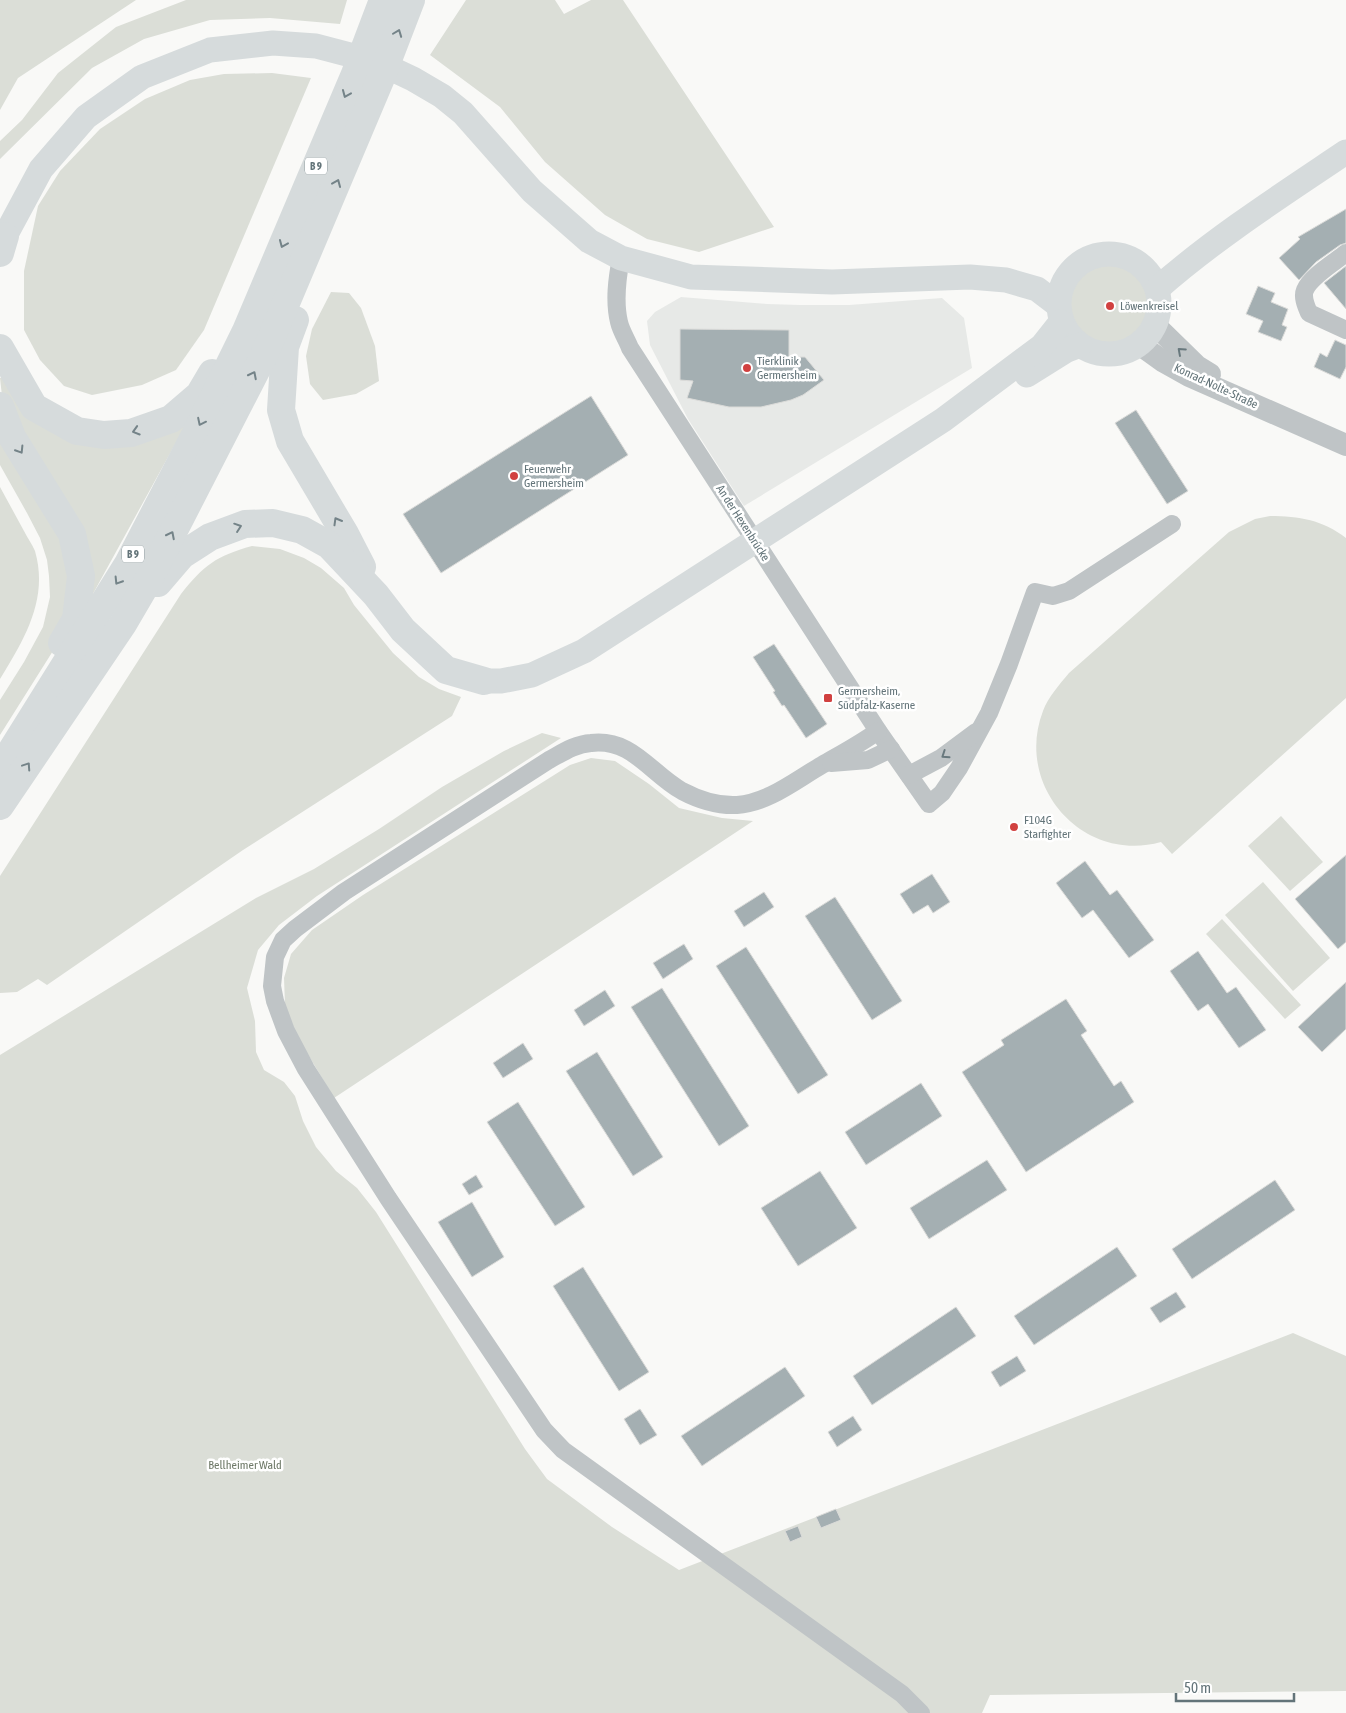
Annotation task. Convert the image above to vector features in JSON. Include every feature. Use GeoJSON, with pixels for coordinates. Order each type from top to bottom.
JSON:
{"type":"FeatureCollection","features":[{"type":"Feature","properties":{"kind":"highway","name":"B 9"},"geometry":{"type":"LineString","coordinates":[[0,761],[128,564],[195,435],[246,331],[355,74],[383,0]]}},
{"type":"Feature","properties":{"kind":"highway","name":"B 9"},"geometry":{"type":"LineString","coordinates":[[0,806],[123,624],[147,583],[264,355],[381,78],[411,0]]}},
{"type":"Feature","properties":{"kind":"highway","name":"B 9"},"geometry":{"type":"LineString","coordinates":[[318,228],[304,295],[285,347],[281,410],[290,441],[345,534],[376,595]]}},
{"type":"Feature","properties":{"kind":"highway","name":"B 9"},"geometry":{"type":"LineString","coordinates":[[0,348],[34,407],[78,430],[104,435],[131,433],[171,419],[199,395],[216,366],[246,331]]}},
{"type":"Feature","properties":{"kind":"highway","name":"B 9"},"geometry":{"type":"LineString","coordinates":[[0,406],[12,437],[72,534],[81,576],[76,620],[0,761]]}},
{"type":"Feature","properties":{"kind":"highway","name":"B 9"},"geometry":{"type":"LineString","coordinates":[[123,624],[182,555],[210,537],[245,524],[273,523],[302,530],[329,545],[376,595],[403,630],[446,670],[484,681]]}},
{"type":"Feature","properties":{"kind":"main road"},"geometry":{"type":"LineString","coordinates":[[3,245],[41,169],[86,117],[142,77],[210,50],[273,43],[316,46],[377,62],[413,79],[442,96],[463,112],[532,192],[589,241],[621,258],[690,277],[832,282],[970,277],[1006,280],[1037,289],[1060,314],[1069,335],[1080,345],[1094,352],[1110,354],[1126,352],[1147,335]]}},
{"type":"Feature","properties":{"kind":"main road"},"geometry":{"type":"LineString","coordinates":[[1157,289],[1181,268],[1266,205],[1346,152]]}},
{"type":"Feature","properties":{"kind":"main road"},"geometry":{"type":"LineString","coordinates":[[1141,265],[1158,262],[1171,256],[1266,205]]}},
{"type":"Feature","properties":{"kind":"main road","name":"B 9"},"geometry":{"type":"LineString","coordinates":[[484,681],[501,681],[532,675],[584,651],[943,420],[1042,346],[1060,314],[1059,293],[1063,282],[1080,263],[1091,257],[1104,253],[1118,254],[1130,258],[1141,265],[1151,276],[1157,289],[1159,301],[1158,314],[1147,335]]}},
{"type":"Feature","properties":{"kind":"main road"},"geometry":{"type":"LineString","coordinates":[[875,281],[944,269],[972,267],[999,266],[1056,273],[1070,272]]}},
{"type":"Feature","properties":{"kind":"main road","name":"B 9"},"geometry":{"type":"LineString","coordinates":[[943,420],[1010,386],[1067,350],[1080,345]]}},
{"type":"Feature","properties":{"kind":"street"},"geometry":{"type":"LineString","coordinates":[[1346,253],[1316,276],[1304,291],[1304,300],[1309,313],[1346,330]]}},
{"type":"Feature","properties":{"kind":"street","name":"An der Hexenbrücke"},"geometry":{"type":"LineString","coordinates":[[621,258],[617,279],[617,304],[619,323],[630,348],[878,732],[929,804],[942,793],[960,768],[989,713],[1035,592],[1053,596],[1070,591],[1172,524]]}},
{"type":"Feature","properties":{"kind":"street","name":"Konrad-Nolte-Straße"},"geometry":{"type":"LineString","coordinates":[[1147,335],[1164,362],[1189,376],[1346,445]]}},
{"type":"Feature","properties":{"kind":"street","name":"An der Hexenbrücke"},"geometry":{"type":"LineString","coordinates":[[909,774],[940,758],[979,731]]}},
{"type":"Feature","properties":{"kind":"street"},"geometry":{"type":"LineString","coordinates":[[878,732],[772,795],[739,805],[700,800],[681,790],[627,749],[605,742],[574,746],[548,760],[314,913],[283,940],[275,957],[272,986],[274,1001],[286,1031],[306,1069],[393,1206],[495,1359],[553,1441],[902,1694],[921,1713]]}},
{"type":"Feature","properties":{"kind":"street"},"geometry":{"type":"LineString","coordinates":[[825,764],[868,760],[891,748]]}},
{"type":"Feature","properties":{"kind":"shaded area"},"geometry":{"type":"Polygon","coordinates":[[[681,297],[800,305],[849,305],[942,298],[964,318],[972,368],[744,506],[688,419],[650,345],[647,321],[655,312],[681,297]]]}},
{"type":"Feature","properties":{"kind":"green space"},"geometry":{"type":"Polygon","coordinates":[[[0,0],[136,0],[18,78],[0,110],[0,0]]]}},
{"type":"Feature","properties":{"kind":"green space"},"geometry":{"type":"Polygon","coordinates":[[[186,0],[347,0],[340,24],[270,18],[210,20],[144,39],[92,68],[0,159],[0,141],[22,120],[58,73],[116,27],[186,0]]]}},
{"type":"Feature","properties":{"kind":"green space"},"geometry":{"type":"Polygon","coordinates":[[[466,0],[555,0],[564,14],[591,0],[623,0],[774,227],[699,252],[647,239],[605,215],[545,162],[500,107],[430,55],[466,0]]]}},
{"type":"Feature","properties":{"kind":"green space"},"geometry":{"type":"Polygon","coordinates":[[[272,73],[311,78],[204,330],[176,370],[142,385],[92,395],[64,386],[40,360],[24,330],[24,271],[38,206],[60,171],[100,129],[145,99],[190,80],[224,74],[272,73]]]}},
{"type":"Feature","properties":{"kind":"green space"},"geometry":{"type":"Polygon","coordinates":[[[1108,265],[1123,268],[1136,277],[1145,290],[1148,305],[1145,320],[1136,333],[1123,342],[1108,345],[1093,342],[1080,333],[1071,320],[1068,305],[1071,290],[1080,277],[1093,268],[1108,265]]]}},
{"type":"Feature","properties":{"kind":"green space"},"geometry":{"type":"Polygon","coordinates":[[[331,292],[349,293],[361,308],[375,346],[379,381],[356,394],[323,400],[310,384],[306,356],[312,329],[331,292]]]}},
{"type":"Feature","properties":{"kind":"green space"},"geometry":{"type":"Polygon","coordinates":[[[4,377],[49,427],[190,417],[89,601],[2,396],[0,378],[4,377]]]}},
{"type":"Feature","properties":{"kind":"green space"},"geometry":{"type":"Polygon","coordinates":[[[0,426],[70,550],[63,635],[0,735],[0,700],[43,627],[50,597],[47,560],[40,538],[0,465],[0,426]]]}},
{"type":"Feature","properties":{"kind":"green space"},"geometry":{"type":"Polygon","coordinates":[[[0,487],[35,551],[39,569],[39,586],[32,618],[18,649],[0,679],[0,487]]]}},
{"type":"Feature","properties":{"kind":"green space"},"geometry":{"type":"Polygon","coordinates":[[[1270,516],[1310,520],[1329,527],[1346,538],[1346,698],[1172,854],[1161,842],[1132,846],[1106,841],[1082,830],[1062,813],[1047,791],[1038,766],[1037,739],[1043,711],[1048,701],[1069,673],[1229,532],[1255,519],[1270,516]]]}},
{"type":"Feature","properties":{"kind":"green space"},"geometry":{"type":"Polygon","coordinates":[[[252,546],[280,549],[304,558],[321,568],[344,588],[354,605],[393,653],[419,677],[439,689],[461,697],[452,716],[243,850],[47,985],[38,979],[17,992],[0,993],[0,876],[181,594],[212,563],[229,554],[252,546]]]}},
{"type":"Feature","properties":{"kind":"green space","name":"Bellheimer Wald"},"geometry":{"type":"Polygon","coordinates":[[[542,733],[561,738],[317,896],[279,925],[258,950],[247,988],[255,1021],[256,1052],[264,1070],[284,1082],[295,1096],[303,1121],[316,1147],[336,1171],[357,1188],[376,1212],[525,1449],[547,1479],[612,1527],[679,1570],[1293,1333],[1346,1356],[1346,1691],[990,1695],[982,1713],[0,1713],[0,1055],[256,898],[314,869],[442,787],[504,751],[542,733]]]}},
{"type":"Feature","properties":{"kind":"green space"},"geometry":{"type":"Polygon","coordinates":[[[591,758],[615,761],[649,784],[679,808],[722,818],[753,821],[334,1098],[297,1036],[285,1005],[284,978],[291,954],[312,930],[363,895],[570,765],[591,758]]]}},
{"type":"Feature","properties":{"kind":"green space"},"geometry":{"type":"Polygon","coordinates":[[[1281,816],[1323,862],[1290,891],[1248,846],[1281,816]]]}},
{"type":"Feature","properties":{"kind":"green space"},"geometry":{"type":"Polygon","coordinates":[[[1263,882],[1330,958],[1293,991],[1225,915],[1263,882]]]}},
{"type":"Feature","properties":{"kind":"green space"},"geometry":{"type":"Polygon","coordinates":[[[1222,919],[1301,1005],[1285,1019],[1206,934],[1222,919]]]}},
{"type":"Feature","properties":{"kind":"building"},"geometry":{"type":"Polygon","coordinates":[[[1346,209],[1346,243],[1340,245],[1316,262],[1299,280],[1279,258],[1300,239],[1298,237],[1346,209]]]}},
{"type":"Feature","properties":{"kind":"building"},"geometry":{"type":"Polygon","coordinates":[[[1346,266],[1346,309],[1324,283],[1346,266]]]}},
{"type":"Feature","properties":{"kind":"building"},"geometry":{"type":"Polygon","coordinates":[[[1258,286],[1275,293],[1271,302],[1288,309],[1282,325],[1287,327],[1281,341],[1258,332],[1263,321],[1246,314],[1258,286]]]}},
{"type":"Feature","properties":{"kind":"building","name":"Tierklinik Germersheim"},"geometry":{"type":"Polygon","coordinates":[[[680,329],[789,330],[789,357],[805,357],[824,380],[803,395],[791,400],[761,407],[729,407],[687,398],[693,381],[680,380],[680,329]]]}},
{"type":"Feature","properties":{"kind":"building"},"geometry":{"type":"Polygon","coordinates":[[[1335,340],[1346,345],[1346,367],[1340,379],[1314,367],[1320,353],[1327,357],[1335,340]]]}},
{"type":"Feature","properties":{"kind":"building"},"geometry":{"type":"Polygon","coordinates":[[[591,396],[628,455],[441,573],[403,514],[591,396]]]}},
{"type":"Feature","properties":{"kind":"building"},"geometry":{"type":"Polygon","coordinates":[[[1136,410],[1188,491],[1167,504],[1115,423],[1136,410]]]}},
{"type":"Feature","properties":{"kind":"building"},"geometry":{"type":"Polygon","coordinates":[[[774,644],[827,724],[806,738],[784,705],[782,706],[773,692],[775,691],[753,657],[774,644]]]}},
{"type":"Feature","properties":{"kind":"building"},"geometry":{"type":"Polygon","coordinates":[[[1346,855],[1346,942],[1338,949],[1295,899],[1346,855]]]}},
{"type":"Feature","properties":{"kind":"building"},"geometry":{"type":"Polygon","coordinates":[[[1085,861],[1110,895],[1117,890],[1154,940],[1129,958],[1093,910],[1082,918],[1056,883],[1085,861]]]}},
{"type":"Feature","properties":{"kind":"building"},"geometry":{"type":"Polygon","coordinates":[[[932,874],[950,902],[933,913],[928,905],[913,914],[900,894],[932,874]]]}},
{"type":"Feature","properties":{"kind":"building"},"geometry":{"type":"Polygon","coordinates":[[[764,892],[774,907],[744,927],[734,911],[764,892]]]}},
{"type":"Feature","properties":{"kind":"building"},"geometry":{"type":"Polygon","coordinates":[[[835,897],[902,1001],[872,1020],[805,916],[835,897]]]}},
{"type":"Feature","properties":{"kind":"building"},"geometry":{"type":"Polygon","coordinates":[[[684,944],[693,959],[663,979],[653,963],[684,944]]]}},
{"type":"Feature","properties":{"kind":"building"},"geometry":{"type":"Polygon","coordinates":[[[746,947],[828,1075],[798,1094],[716,966],[746,947]]]}},
{"type":"Feature","properties":{"kind":"building"},"geometry":{"type":"Polygon","coordinates":[[[1198,951],[1227,993],[1236,987],[1266,1030],[1239,1048],[1208,1004],[1198,1011],[1170,971],[1198,951]]]}},
{"type":"Feature","properties":{"kind":"building"},"geometry":{"type":"Polygon","coordinates":[[[1346,982],[1346,1029],[1322,1052],[1298,1027],[1346,982]]]}},
{"type":"Feature","properties":{"kind":"building"},"geometry":{"type":"Polygon","coordinates":[[[662,988],[749,1126],[719,1146],[631,1007],[662,988]]]}},
{"type":"Feature","properties":{"kind":"building"},"geometry":{"type":"Polygon","coordinates":[[[605,990],[615,1006],[584,1026],[574,1010],[605,990]]]}},
{"type":"Feature","properties":{"kind":"building"},"geometry":{"type":"Polygon","coordinates":[[[1066,999],[1087,1031],[1081,1035],[1114,1086],[1121,1081],[1134,1102],[1026,1172],[962,1072],[1004,1045],[1001,1040],[1066,999]]]}},
{"type":"Feature","properties":{"kind":"building"},"geometry":{"type":"Polygon","coordinates":[[[523,1043],[533,1059],[503,1078],[493,1063],[523,1043]]]}},
{"type":"Feature","properties":{"kind":"building"},"geometry":{"type":"Polygon","coordinates":[[[597,1052],[663,1157],[633,1176],[566,1071],[597,1052]]]}},
{"type":"Feature","properties":{"kind":"building"},"geometry":{"type":"Polygon","coordinates":[[[921,1083],[942,1116],[866,1165],[845,1132],[921,1083]]]}},
{"type":"Feature","properties":{"kind":"building"},"geometry":{"type":"Polygon","coordinates":[[[518,1102],[585,1207],[555,1226],[487,1122],[518,1102]]]}},
{"type":"Feature","properties":{"kind":"building"},"geometry":{"type":"Polygon","coordinates":[[[987,1160],[1007,1190],[929,1239],[910,1208],[987,1160]]]}},
{"type":"Feature","properties":{"kind":"building"},"geometry":{"type":"Polygon","coordinates":[[[820,1171],[857,1228],[798,1266],[761,1208],[820,1171]]]}},
{"type":"Feature","properties":{"kind":"building"},"geometry":{"type":"Polygon","coordinates":[[[476,1175],[483,1187],[469,1195],[462,1184],[476,1175]]]}},
{"type":"Feature","properties":{"kind":"building"},"geometry":{"type":"Polygon","coordinates":[[[1275,1180],[1295,1210],[1192,1279],[1172,1249],[1275,1180]]]}},
{"type":"Feature","properties":{"kind":"building"},"geometry":{"type":"Polygon","coordinates":[[[472,1202],[504,1257],[472,1277],[438,1222],[472,1202]]]}},
{"type":"Feature","properties":{"kind":"building"},"geometry":{"type":"Polygon","coordinates":[[[1117,1247],[1137,1276],[1034,1345],[1014,1316],[1117,1247]]]}},
{"type":"Feature","properties":{"kind":"building"},"geometry":{"type":"Polygon","coordinates":[[[583,1267],[649,1372],[619,1391],[553,1286],[583,1267]]]}},
{"type":"Feature","properties":{"kind":"building"},"geometry":{"type":"Polygon","coordinates":[[[1176,1292],[1186,1307],[1160,1323],[1150,1308],[1176,1292]]]}},
{"type":"Feature","properties":{"kind":"building"},"geometry":{"type":"Polygon","coordinates":[[[956,1307],[976,1336],[872,1405],[853,1376],[956,1307]]]}},
{"type":"Feature","properties":{"kind":"building"},"geometry":{"type":"Polygon","coordinates":[[[1017,1356],[1026,1371],[1000,1387],[991,1372],[1017,1356]]]}},
{"type":"Feature","properties":{"kind":"building"},"geometry":{"type":"Polygon","coordinates":[[[785,1367],[805,1396],[702,1466],[681,1436],[785,1367]]]}},
{"type":"Feature","properties":{"kind":"building"},"geometry":{"type":"Polygon","coordinates":[[[640,1409],[657,1435],[640,1445],[624,1419],[640,1409]]]}},
{"type":"Feature","properties":{"kind":"building"},"geometry":{"type":"Polygon","coordinates":[[[853,1416],[862,1430],[837,1447],[828,1432],[853,1416]]]}},
{"type":"Feature","properties":{"kind":"building"},"geometry":{"type":"Polygon","coordinates":[[[836,1509],[841,1520],[821,1528],[816,1517],[836,1509]]]}},
{"type":"Feature","properties":{"kind":"building"},"geometry":{"type":"Polygon","coordinates":[[[798,1526],[802,1537],[790,1542],[785,1531],[798,1526]]]}},
{"type":"Feature","properties":{"kind":"place","name":"Löwenkreisel"},"geometry":{"type":"Point","coordinates":[1110,306]}},
{"type":"Feature","properties":{"kind":"place","name":"Tierklinik Germersheim"},"geometry":{"type":"Point","coordinates":[747,368]}},
{"type":"Feature","properties":{"kind":"place","name":"Feuerwehr Germersheim"},"geometry":{"type":"Point","coordinates":[514,476]}},
{"type":"Feature","properties":{"kind":"place","name":"Germersheim, Südpfalz-Kaserne"},"geometry":{"type":"Point","coordinates":[828,698]}},
{"type":"Feature","properties":{"kind":"place","name":"F104G Starfighter"},"geometry":{"type":"Point","coordinates":[1014,827]}}]}
